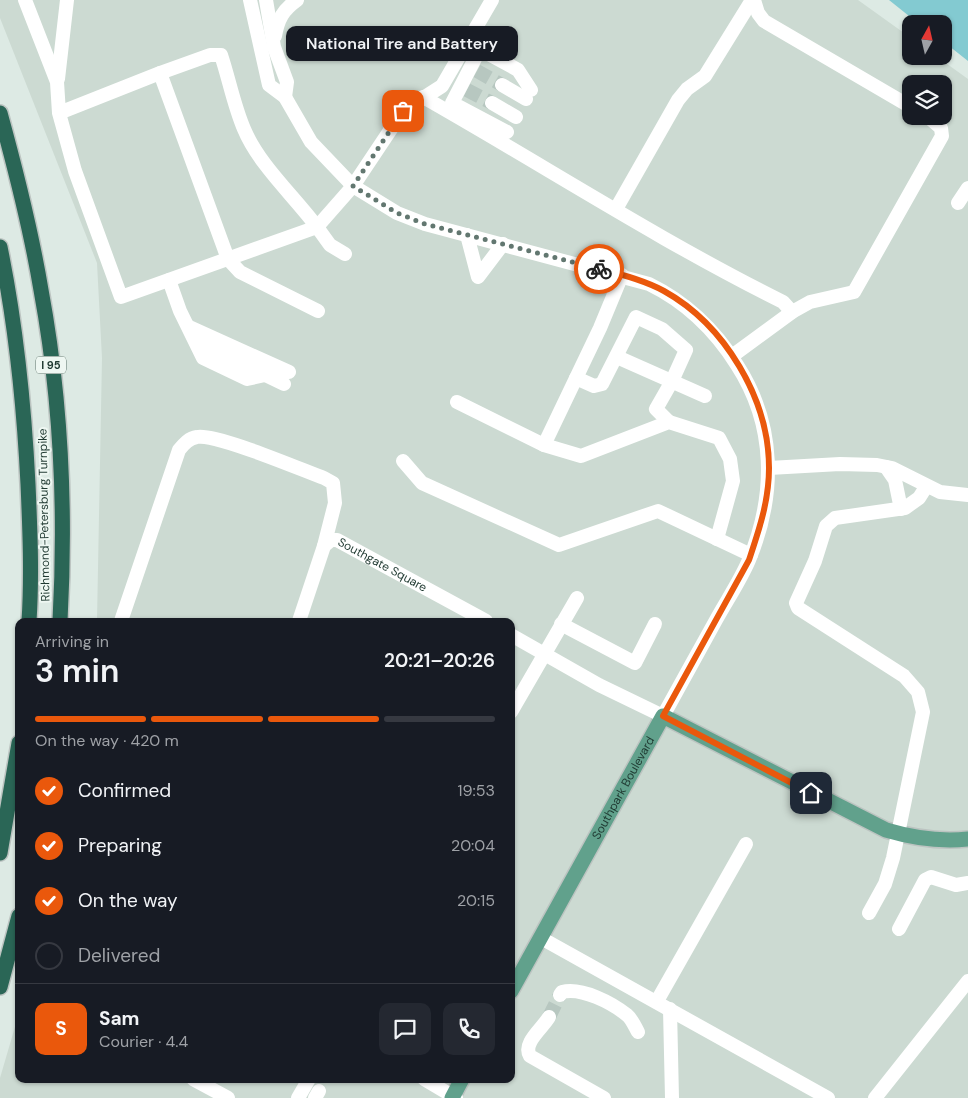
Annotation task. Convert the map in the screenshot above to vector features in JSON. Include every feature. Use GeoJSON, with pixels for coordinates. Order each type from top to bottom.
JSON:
{"type":"FeatureCollection","features":[{"type":"Feature","properties":{"kind":"highway","name":"Richmond-Petersburg Turnpike"},"geometry":{"type":"LineString","coordinates":[[0,113],[22,195],[42,290],[53,378],[60,450],[62,533],[60,618]]}},
{"type":"Feature","properties":{"kind":"highway","name":"Richmond-Petersburg Turnpike"},"geometry":{"type":"LineString","coordinates":[[0,246],[18,358],[26,436],[30,526],[29,618]]}},
{"type":"Feature","properties":{"kind":"highway"},"geometry":{"type":"LineString","coordinates":[[0,853],[15,767]]}},
{"type":"Feature","properties":{"kind":"highway"},"geometry":{"type":"LineString","coordinates":[[0,987],[15,931]]}},
{"type":"Feature","properties":{"kind":"main road"},"geometry":{"type":"LineString","coordinates":[[663,716],[844,811],[898,833],[935,840],[968,839]]}},
{"type":"Feature","properties":{"kind":"main road","name":"Southpark Boulevard"},"geometry":{"type":"LineString","coordinates":[[515,984],[663,716]]}},
{"type":"Feature","properties":{"kind":"main road"},"geometry":{"type":"LineString","coordinates":[[454,1097],[460,1083]]}},
{"type":"Feature","properties":{"kind":"street"},"geometry":{"type":"LineString","coordinates":[[25,0],[58,82]]}},
{"type":"Feature","properties":{"kind":"street"},"geometry":{"type":"LineString","coordinates":[[67,0],[58,82],[59,113],[75,172],[121,297],[318,227],[353,186],[403,111],[442,86],[492,0]]}},
{"type":"Feature","properties":{"kind":"street","name":"Southpark Boulevard"},"geometry":{"type":"LineString","coordinates":[[250,0],[269,85],[285,97],[311,142],[353,186],[397,213],[425,224],[622,275],[649,284],[679,301],[709,328],[732,356],[750,384],[759,407],[766,437],[769,468],[764,514],[751,554],[663,716]]}},
{"type":"Feature","properties":{"kind":"street","name":"Southpark Boulevard"},"geometry":{"type":"LineString","coordinates":[[266,0],[274,47],[287,82],[285,97]]}},
{"type":"Feature","properties":{"kind":"street"},"geometry":{"type":"LineString","coordinates":[[274,47],[278,20],[297,0]]}},
{"type":"Feature","properties":{"kind":"street"},"geometry":{"type":"LineString","coordinates":[[753,0],[758,13],[764,21],[902,102]]}},
{"type":"Feature","properties":{"kind":"street"},"geometry":{"type":"LineString","coordinates":[[616,209],[678,100],[687,89],[705,76],[753,0]]}},
{"type":"Feature","properties":{"kind":"street"},"geometry":{"type":"LineString","coordinates":[[468,43],[518,70],[529,95],[502,85]]}},
{"type":"Feature","properties":{"kind":"street"},"geometry":{"type":"LineString","coordinates":[[480,49],[474,69],[464,88],[452,103],[507,132]]}},
{"type":"Feature","properties":{"kind":"street"},"geometry":{"type":"LineString","coordinates":[[59,113],[210,55],[221,55],[244,129],[269,169],[295,197],[330,245],[346,254]]}},
{"type":"Feature","properties":{"kind":"street"},"geometry":{"type":"LineString","coordinates":[[160,73],[228,259],[240,272],[318,311]]}},
{"type":"Feature","properties":{"kind":"street"},"geometry":{"type":"LineString","coordinates":[[423,97],[695,256],[783,302],[792,312]]}},
{"type":"Feature","properties":{"kind":"street"},"geometry":{"type":"LineString","coordinates":[[492,103],[516,117]]}},
{"type":"Feature","properties":{"kind":"street"},"geometry":{"type":"LineString","coordinates":[[732,356],[792,312],[810,302],[854,292],[942,136],[939,125]]}},
{"type":"Feature","properties":{"kind":"street"},"geometry":{"type":"LineString","coordinates":[[958,203],[968,188]]}},
{"type":"Feature","properties":{"kind":"street"},"geometry":{"type":"LineString","coordinates":[[467,235],[478,277],[503,244]]}},
{"type":"Feature","properties":{"kind":"street"},"geometry":{"type":"LineString","coordinates":[[544,445],[607,313],[622,275]]}},
{"type":"Feature","properties":{"kind":"street"},"geometry":{"type":"LineString","coordinates":[[169,280],[203,358],[247,379],[268,369]]}},
{"type":"Feature","properties":{"kind":"street"},"geometry":{"type":"LineString","coordinates":[[576,378],[594,386],[602,384],[636,317],[662,329],[686,350],[672,381],[656,409],[669,422],[719,438],[730,459],[733,481],[717,539]]}},
{"type":"Feature","properties":{"kind":"street"},"geometry":{"type":"LineString","coordinates":[[188,326],[287,378],[268,369]]}},
{"type":"Feature","properties":{"kind":"street"},"geometry":{"type":"LineString","coordinates":[[188,326],[265,357],[268,369]]}},
{"type":"Feature","properties":{"kind":"street"},"geometry":{"type":"LineString","coordinates":[[617,357],[705,396]]}},
{"type":"Feature","properties":{"kind":"street"},"geometry":{"type":"LineString","coordinates":[[457,402],[544,445],[581,456],[669,422]]}},
{"type":"Feature","properties":{"kind":"street"},"geometry":{"type":"LineString","coordinates":[[122,618],[179,450],[186,441],[197,436],[224,441],[333,483],[335,503],[324,546]]}},
{"type":"Feature","properties":{"kind":"street"},"geometry":{"type":"LineString","coordinates":[[403,461],[422,483],[559,546],[658,511],[751,554]]}},
{"type":"Feature","properties":{"kind":"street"},"geometry":{"type":"LineString","coordinates":[[769,468],[840,464],[886,467],[906,474],[926,487],[940,492],[968,494]]}},
{"type":"Feature","properties":{"kind":"street"},"geometry":{"type":"LineString","coordinates":[[886,467],[895,480],[901,509]]}},
{"type":"Feature","properties":{"kind":"street"},"geometry":{"type":"LineString","coordinates":[[869,913],[889,875],[922,712],[918,692],[904,676],[798,608],[796,603],[815,561],[826,526],[830,521],[835,518],[901,509],[913,505],[926,487]]}},
{"type":"Feature","properties":{"kind":"street","name":"Southgate Square"},"geometry":{"type":"LineString","coordinates":[[300,618],[324,546],[332,540],[337,540],[480,618]]}},
{"type":"Feature","properties":{"kind":"street"},"geometry":{"type":"LineString","coordinates":[[515,705],[576,598]]}},
{"type":"Feature","properties":{"kind":"street"},"geometry":{"type":"LineString","coordinates":[[561,624],[634,663],[655,624]]}},
{"type":"Feature","properties":{"kind":"street"},"geometry":{"type":"LineString","coordinates":[[515,637],[599,685],[663,716]]}},
{"type":"Feature","properties":{"kind":"street"},"geometry":{"type":"LineString","coordinates":[[657,1001],[746,844]]}},
{"type":"Feature","properties":{"kind":"street"},"geometry":{"type":"LineString","coordinates":[[899,929],[925,880],[931,876],[964,886]]}},
{"type":"Feature","properties":{"kind":"street"},"geometry":{"type":"LineString","coordinates":[[541,938],[828,1098]]}},
{"type":"Feature","properties":{"kind":"street"},"geometry":{"type":"LineString","coordinates":[[875,1098],[968,981]]}},
{"type":"Feature","properties":{"kind":"street"},"geometry":{"type":"LineString","coordinates":[[560,995],[562,992],[572,990],[584,992],[629,1016],[638,1032]]}},
{"type":"Feature","properties":{"kind":"street"},"geometry":{"type":"LineString","coordinates":[[670,1009],[672,1098]]}},
{"type":"Feature","properties":{"kind":"street"},"geometry":{"type":"LineString","coordinates":[[549,1017],[532,1039],[528,1048],[530,1056],[604,1098]]}},
{"type":"Feature","properties":{"kind":"street"},"geometry":{"type":"LineString","coordinates":[[201,1083],[228,1098]]}},
{"type":"Feature","properties":{"kind":"street"},"geometry":{"type":"LineString","coordinates":[[298,1098],[306,1083]]}},
{"type":"Feature","properties":{"kind":"street"},"geometry":{"type":"LineString","coordinates":[[431,1083],[454,1097]]}},
{"type":"Feature","properties":{"kind":"shaded area"},"geometry":{"type":"Polygon","coordinates":[[[0,0],[858,0],[902,32],[902,65],[949,65],[968,79],[968,1098],[0,1098],[0,1078],[15,1027],[15,1083],[515,1083],[515,618],[97,618],[102,358],[97,263],[0,18],[0,0]]]}},
{"type":"Feature","properties":{"kind":"water"},"geometry":{"type":"Polygon","coordinates":[[[889,0],[968,0],[968,61],[952,48],[952,15],[908,15],[889,0]]]}},
{"type":"Feature","properties":{"kind":"tunnel"},"geometry":{"type":"LineString","coordinates":[[477,71],[502,85]]}},
{"type":"Feature","properties":{"kind":"tunnel"},"geometry":{"type":"LineString","coordinates":[[467,90],[492,103]]}},
{"type":"Feature","properties":{"kind":"tunnel"},"geometry":{"type":"LineString","coordinates":[[549,1017],[560,995]]}},
{"type":"Feature","properties":{"kind":"way so far"},"geometry":{"type":"LineString","coordinates":[[403,111],[353,186],[397,213],[425,224],[599,269]]}},
{"type":"Feature","properties":{"kind":"place","name":"National Tire and Battery"},"geometry":{"type":"Point","coordinates":[403,111]}},
{"type":"Feature","properties":{"kind":"route"},"geometry":{"type":"LineString","coordinates":[[599,269],[649,284],[666,292],[694,313],[709,328],[722,342],[750,384],[759,407],[766,437],[769,468],[764,514],[759,533],[749,560],[663,716],[811,793]]}}]}
